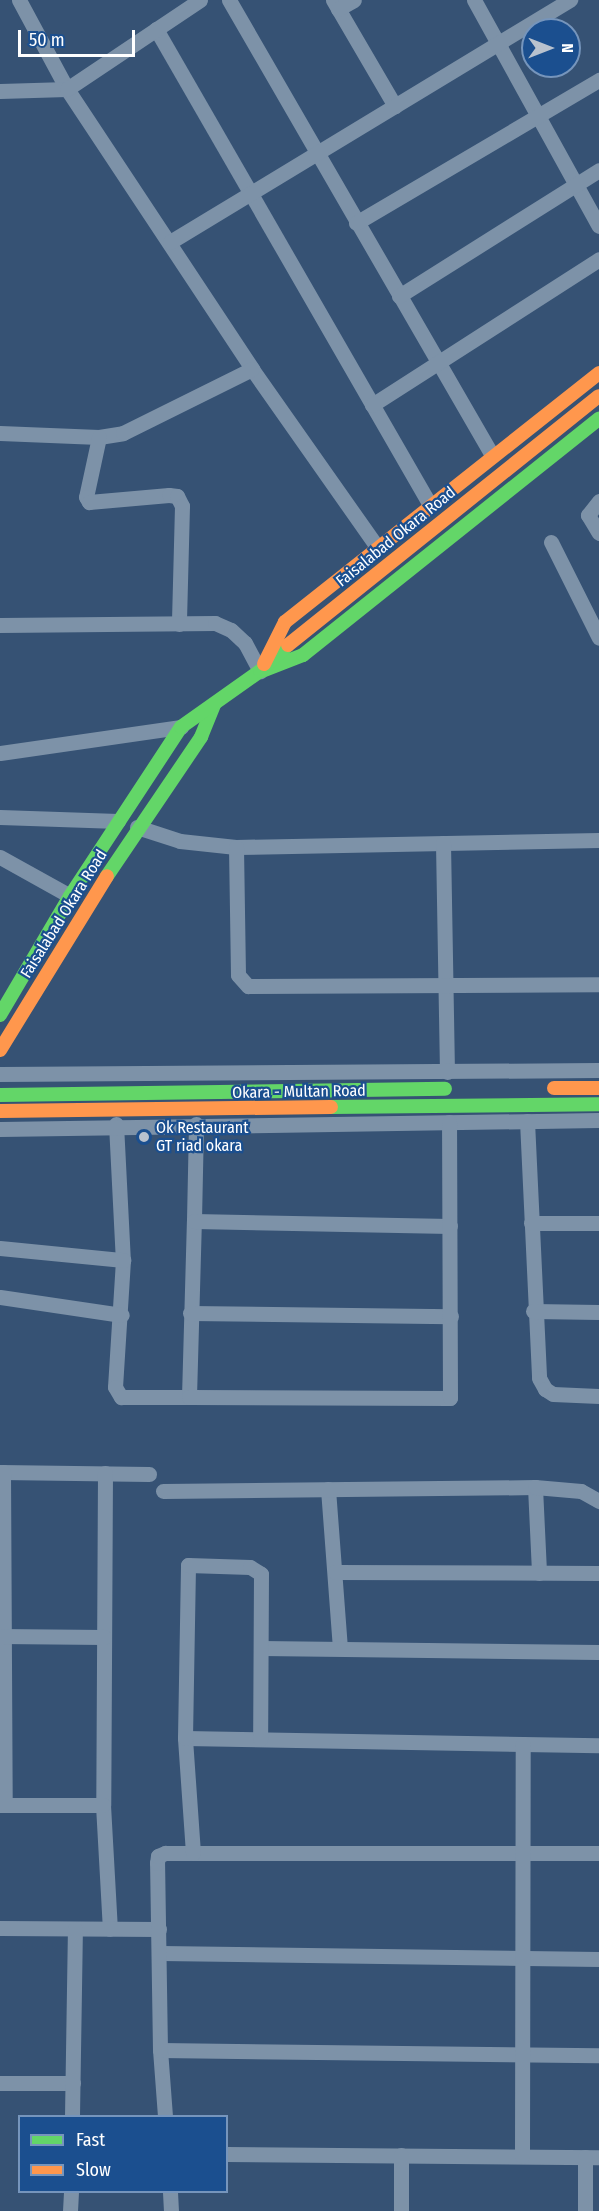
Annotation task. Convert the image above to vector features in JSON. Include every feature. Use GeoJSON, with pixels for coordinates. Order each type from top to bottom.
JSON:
{"type":"FeatureCollection","features":[{"type":"Feature","properties":{"kind":"main road"},"geometry":{"type":"LineString","coordinates":[[260,671],[285,622],[429,505],[599,372]]}},
{"type":"Feature","properties":{"kind":"main road","name":"Faisalabad Okara Road"},"geometry":{"type":"LineString","coordinates":[[0,1015],[70,896],[181,727],[260,671],[298,635],[599,396]]}},
{"type":"Feature","properties":{"kind":"main road"},"geometry":{"type":"LineString","coordinates":[[260,671],[303,655],[599,419]]}},
{"type":"Feature","properties":{"kind":"main road","name":"Faisalabad Okara Road"},"geometry":{"type":"LineString","coordinates":[[0,1050],[137,827],[201,737],[214,704]]}},
{"type":"Feature","properties":{"kind":"main road"},"geometry":{"type":"LineString","coordinates":[[543,1088],[599,1088]]}},
{"type":"Feature","properties":{"kind":"main road","name":"Okara - Multan Road"},"geometry":{"type":"LineString","coordinates":[[0,1095],[464,1089]]}},
{"type":"Feature","properties":{"kind":"main road","name":"Okara - Multan Road"},"geometry":{"type":"LineString","coordinates":[[0,1111],[599,1104]]}},
{"type":"Feature","properties":{"kind":"street"},"geometry":{"type":"LineString","coordinates":[[19,0],[67,89],[252,369],[378,548]]}},
{"type":"Feature","properties":{"kind":"street"},"geometry":{"type":"LineString","coordinates":[[0,91],[67,89],[200,0]]}},
{"type":"Feature","properties":{"kind":"street"},"geometry":{"type":"LineString","coordinates":[[229,0],[315,154],[492,455]]}},
{"type":"Feature","properties":{"kind":"street"},"geometry":{"type":"LineString","coordinates":[[354,0],[335,5],[395,106]]}},
{"type":"Feature","properties":{"kind":"street"},"geometry":{"type":"LineString","coordinates":[[474,0],[599,225]]}},
{"type":"Feature","properties":{"kind":"street"},"geometry":{"type":"LineString","coordinates":[[170,242],[565,1]]}},
{"type":"Feature","properties":{"kind":"street"},"geometry":{"type":"LineString","coordinates":[[156,28],[429,505]]}},
{"type":"Feature","properties":{"kind":"street"},"geometry":{"type":"LineString","coordinates":[[356,223],[599,80]]}},
{"type":"Feature","properties":{"kind":"street"},"geometry":{"type":"LineString","coordinates":[[399,296],[599,170]]}},
{"type":"Feature","properties":{"kind":"street"},"geometry":{"type":"LineString","coordinates":[[372,405],[599,259]]}},
{"type":"Feature","properties":{"kind":"street"},"geometry":{"type":"LineString","coordinates":[[0,433],[99,437],[123,433],[252,369]]}},
{"type":"Feature","properties":{"kind":"street"},"geometry":{"type":"LineString","coordinates":[[99,437],[86,497],[89,502],[170,495],[177,496],[182,506],[179,624]]}},
{"type":"Feature","properties":{"kind":"street"},"geometry":{"type":"LineString","coordinates":[[599,501],[588,515],[599,533]]}},
{"type":"Feature","properties":{"kind":"street"},"geometry":{"type":"LineString","coordinates":[[551,542],[599,638]]}},
{"type":"Feature","properties":{"kind":"street"},"geometry":{"type":"LineString","coordinates":[[0,625],[215,623],[231,630],[245,643],[260,671]]}},
{"type":"Feature","properties":{"kind":"street"},"geometry":{"type":"LineString","coordinates":[[0,753],[181,727]]}},
{"type":"Feature","properties":{"kind":"street"},"geometry":{"type":"LineString","coordinates":[[0,817],[118,821]]}},
{"type":"Feature","properties":{"kind":"street"},"geometry":{"type":"LineString","coordinates":[[137,827],[180,841],[236,847],[599,840]]}},
{"type":"Feature","properties":{"kind":"street"},"geometry":{"type":"LineString","coordinates":[[442,843],[447,1072]]}},
{"type":"Feature","properties":{"kind":"street"},"geometry":{"type":"LineString","coordinates":[[236,847],[238,975],[241,982],[248,986],[599,984]]}},
{"type":"Feature","properties":{"kind":"street"},"geometry":{"type":"LineString","coordinates":[[0,857],[70,896]]}},
{"type":"Feature","properties":{"kind":"street"},"geometry":{"type":"LineString","coordinates":[[0,1074],[599,1070]]}},
{"type":"Feature","properties":{"kind":"street"},"geometry":{"type":"LineString","coordinates":[[0,1129],[116,1124],[599,1120]]}},
{"type":"Feature","properties":{"kind":"street"},"geometry":{"type":"LineString","coordinates":[[526,1121],[533,1311],[539,1378],[545,1389],[553,1394],[599,1396]]}},
{"type":"Feature","properties":{"kind":"street"},"geometry":{"type":"LineString","coordinates":[[116,1124],[123,1260],[122,1315],[116,1392],[121,1397],[446,1400],[452,1393],[448,1122]]}},
{"type":"Feature","properties":{"kind":"street"},"geometry":{"type":"LineString","coordinates":[[189,1397],[196,1124]]}},
{"type":"Feature","properties":{"kind":"street"},"geometry":{"type":"LineString","coordinates":[[194,1221],[450,1226]]}},
{"type":"Feature","properties":{"kind":"street"},"geometry":{"type":"LineString","coordinates":[[531,1223],[599,1223]]}},
{"type":"Feature","properties":{"kind":"street"},"geometry":{"type":"LineString","coordinates":[[0,1248],[123,1260]]}},
{"type":"Feature","properties":{"kind":"street"},"geometry":{"type":"LineString","coordinates":[[0,1297],[122,1315]]}},
{"type":"Feature","properties":{"kind":"street"},"geometry":{"type":"LineString","coordinates":[[533,1311],[599,1312]]}},
{"type":"Feature","properties":{"kind":"street"},"geometry":{"type":"LineString","coordinates":[[190,1313],[451,1316]]}},
{"type":"Feature","properties":{"kind":"street"},"geometry":{"type":"LineString","coordinates":[[103,1805],[2,1805],[2,1472],[149,1474]]}},
{"type":"Feature","properties":{"kind":"street"},"geometry":{"type":"LineString","coordinates":[[105,1473],[103,1805],[110,1929]]}},
{"type":"Feature","properties":{"kind":"street"},"geometry":{"type":"LineString","coordinates":[[535,1487],[539,1573]]}},
{"type":"Feature","properties":{"kind":"street"},"geometry":{"type":"LineString","coordinates":[[164,1491],[535,1487],[581,1491],[599,1501]]}},
{"type":"Feature","properties":{"kind":"street"},"geometry":{"type":"LineString","coordinates":[[328,1489],[340,1648]]}},
{"type":"Feature","properties":{"kind":"street"},"geometry":{"type":"LineString","coordinates":[[193,1853],[185,1738],[188,1565],[257,1569],[261,1574],[260,1739]]}},
{"type":"Feature","properties":{"kind":"street"},"geometry":{"type":"LineString","coordinates":[[335,1572],[599,1573]]}},
{"type":"Feature","properties":{"kind":"street"},"geometry":{"type":"LineString","coordinates":[[2,1636],[104,1637]]}},
{"type":"Feature","properties":{"kind":"street"},"geometry":{"type":"LineString","coordinates":[[261,1648],[599,1652]]}},
{"type":"Feature","properties":{"kind":"street"},"geometry":{"type":"LineString","coordinates":[[185,1738],[599,1745]]}},
{"type":"Feature","properties":{"kind":"street"},"geometry":{"type":"LineString","coordinates":[[522,2156],[523,1744]]}},
{"type":"Feature","properties":{"kind":"street"},"geometry":{"type":"LineString","coordinates":[[165,2115],[160,2050],[161,1953],[158,1856],[193,1853],[599,1853]]}},
{"type":"Feature","properties":{"kind":"street"},"geometry":{"type":"LineString","coordinates":[[0,1928],[159,1929]]}},
{"type":"Feature","properties":{"kind":"street"},"geometry":{"type":"LineString","coordinates":[[72,2115],[75,1929]]}},
{"type":"Feature","properties":{"kind":"street"},"geometry":{"type":"LineString","coordinates":[[161,1953],[599,1959]]}},
{"type":"Feature","properties":{"kind":"street"},"geometry":{"type":"LineString","coordinates":[[160,2050],[599,2055]]}},
{"type":"Feature","properties":{"kind":"street"},"geometry":{"type":"LineString","coordinates":[[0,2083],[73,2083]]}},
{"type":"Feature","properties":{"kind":"street"},"geometry":{"type":"LineString","coordinates":[[228,2154],[592,2157],[585,2211]]}},
{"type":"Feature","properties":{"kind":"street"},"geometry":{"type":"LineString","coordinates":[[401,2155],[401,2211]]}},
{"type":"Feature","properties":{"kind":"street"},"geometry":{"type":"LineString","coordinates":[[70,2211],[71,2193]]}},
{"type":"Feature","properties":{"kind":"street"},"geometry":{"type":"LineString","coordinates":[[170,2193],[171,2211]]}},
{"type":"Feature","properties":{"kind":"traffic: fast"},"geometry":{"type":"LineString","coordinates":[[262,671],[303,655],[599,419]]}},
{"type":"Feature","properties":{"kind":"traffic: fast"},"geometry":{"type":"LineString","coordinates":[[0,1015],[70,896],[181,727],[260,671],[288,645]]}},
{"type":"Feature","properties":{"kind":"traffic: fast"},"geometry":{"type":"LineString","coordinates":[[107,876],[201,737],[214,704]]}},
{"type":"Feature","properties":{"kind":"traffic: fast"},"geometry":{"type":"LineString","coordinates":[[0,1095],[445,1089]]}},
{"type":"Feature","properties":{"kind":"traffic: fast"},"geometry":{"type":"LineString","coordinates":[[331,1107],[599,1104]]}},
{"type":"Feature","properties":{"kind":"traffic: slow"},"geometry":{"type":"LineString","coordinates":[[264,664],[285,622],[599,373]]}},
{"type":"Feature","properties":{"kind":"traffic: slow"},"geometry":{"type":"LineString","coordinates":[[288,645],[599,396]]}},
{"type":"Feature","properties":{"kind":"traffic: slow"},"geometry":{"type":"LineString","coordinates":[[0,1050],[107,876]]}},
{"type":"Feature","properties":{"kind":"traffic: slow"},"geometry":{"type":"LineString","coordinates":[[554,1088],[599,1088]]}},
{"type":"Feature","properties":{"kind":"traffic: slow"},"geometry":{"type":"LineString","coordinates":[[0,1111],[331,1107]]}},
{"type":"Feature","properties":{"kind":"place","name":"Ok Restaurant GT riad okara"},"geometry":{"type":"Point","coordinates":[144,1137]}}]}
